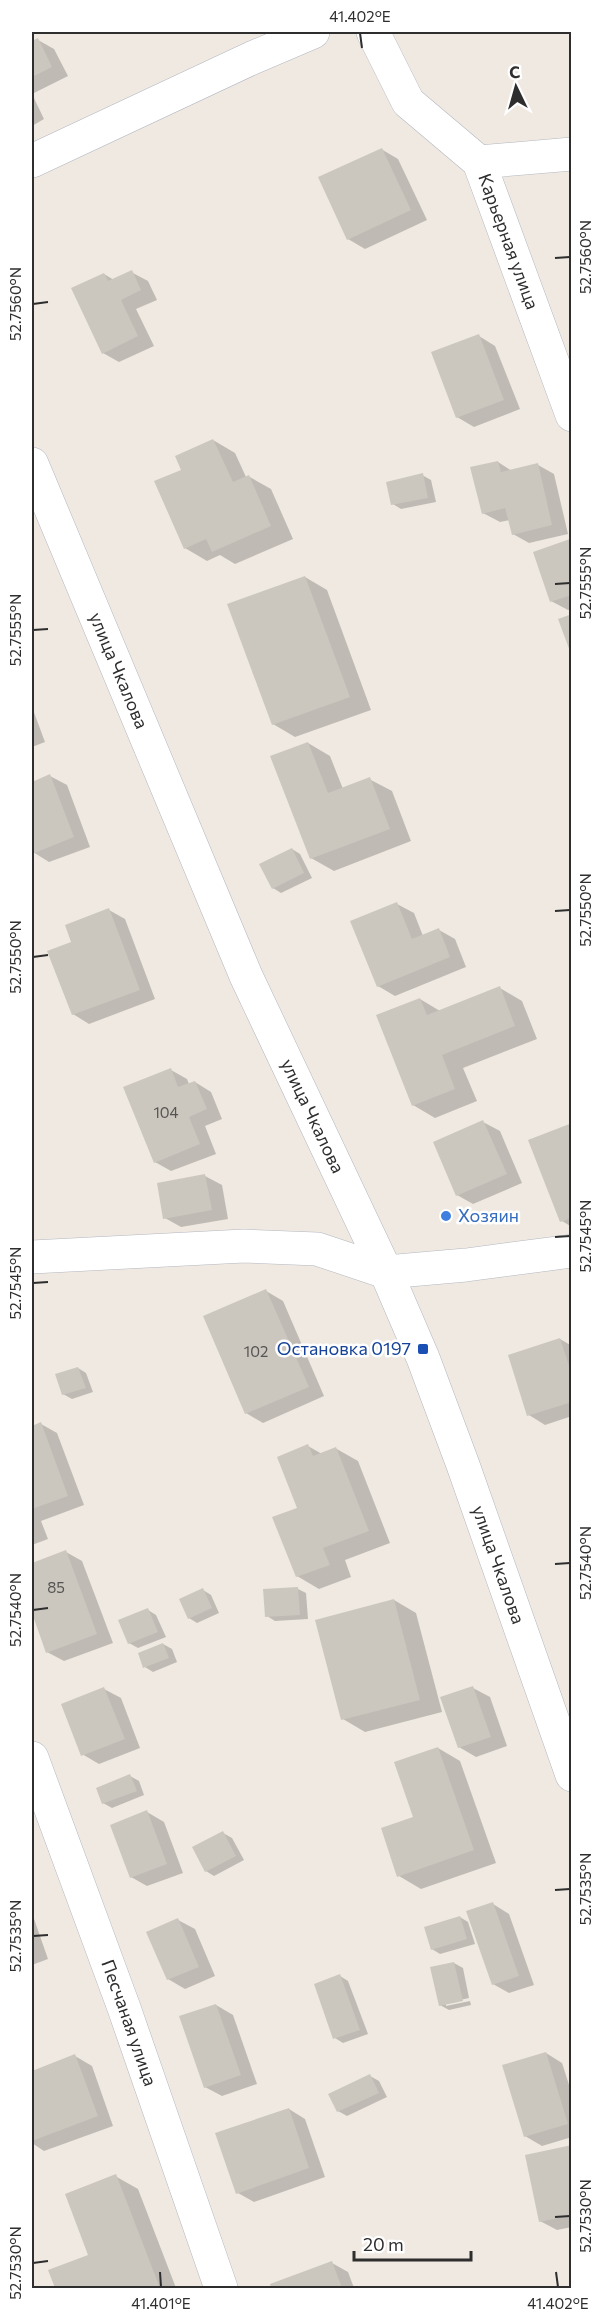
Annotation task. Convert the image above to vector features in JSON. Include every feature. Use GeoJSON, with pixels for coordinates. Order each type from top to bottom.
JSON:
{"type":"FeatureCollection","features":[{"type":"Feature","properties":{"kind":"street"},"geometry":{"type":"LineString","coordinates":[[32,161],[252,58],[313,32]]}},
{"type":"Feature","properties":{"kind":"street","name":"Карьерная улица"},"geometry":{"type":"LineString","coordinates":[[373,32],[408,102],[479,162],[572,415]]}},
{"type":"Feature","properties":{"kind":"street"},"geometry":{"type":"LineString","coordinates":[[479,162],[572,154]]}},
{"type":"Feature","properties":{"kind":"street","name":"улица Чкалова"},"geometry":{"type":"LineString","coordinates":[[32,464],[246,976],[386,1272],[423,1358],[460,1456],[572,1775]]}},
{"type":"Feature","properties":{"kind":"street"},"geometry":{"type":"LineString","coordinates":[[32,1257],[244,1246],[317,1249],[386,1272],[466,1265],[572,1251]]}},
{"type":"Feature","properties":{"kind":"street","name":"Песчаная улица"},"geometry":{"type":"LineString","coordinates":[[32,1758],[124,2008],[221,2289]]}},
{"type":"Feature","properties":{"kind":"building"},"geometry":{"type":"Polygon","coordinates":[[[38,38],[52,67],[32,77],[32,41],[38,38]]]}},
{"type":"Feature","properties":{"kind":"building"},"geometry":{"type":"Polygon","coordinates":[[[382,148],[411,210],[347,240],[318,177],[382,148]]]}},
{"type":"Feature","properties":{"kind":"building"},"geometry":{"type":"Polygon","coordinates":[[[132,270],[141,290],[121,300],[138,336],[102,354],[71,288],[104,273],[108,281],[132,270]]]}},
{"type":"Feature","properties":{"kind":"building"},"geometry":{"type":"Polygon","coordinates":[[[479,334],[504,400],[456,418],[431,352],[479,334]]]}},
{"type":"Feature","properties":{"kind":"building"},"geometry":{"type":"Polygon","coordinates":[[[213,439],[233,482],[249,475],[271,526],[212,552],[206,539],[184,549],[154,481],[181,470],[175,456],[213,439]]]}},
{"type":"Feature","properties":{"kind":"building"},"geometry":{"type":"Polygon","coordinates":[[[498,461],[501,472],[538,463],[552,525],[512,535],[505,508],[482,514],[470,467],[498,461]]]}},
{"type":"Feature","properties":{"kind":"building"},"geometry":{"type":"Polygon","coordinates":[[[423,473],[428,498],[391,505],[386,482],[423,473]]]}},
{"type":"Feature","properties":{"kind":"building"},"geometry":{"type":"Polygon","coordinates":[[[570,539],[572,595],[550,602],[533,552],[570,539]]]}},
{"type":"Feature","properties":{"kind":"building"},"geometry":{"type":"Polygon","coordinates":[[[305,576],[350,697],[272,725],[227,604],[305,576]]]}},
{"type":"Feature","properties":{"kind":"building"},"geometry":{"type":"Polygon","coordinates":[[[572,614],[572,654],[571,654],[558,619],[572,614]]]}},
{"type":"Feature","properties":{"kind":"building"},"geometry":{"type":"Polygon","coordinates":[[[308,742],[328,793],[370,777],[390,829],[310,859],[270,756],[308,742]]]}},
{"type":"Feature","properties":{"kind":"building"},"geometry":{"type":"Polygon","coordinates":[[[50,774],[74,837],[32,854],[32,782],[50,774]]]}},
{"type":"Feature","properties":{"kind":"building"},"geometry":{"type":"Polygon","coordinates":[[[292,848],[304,873],[272,889],[259,864],[292,848]]]}},
{"type":"Feature","properties":{"kind":"building"},"geometry":{"type":"Polygon","coordinates":[[[397,902],[412,939],[439,928],[450,957],[377,987],[350,921],[397,902]]]}},
{"type":"Feature","properties":{"kind":"building"},"geometry":{"type":"Polygon","coordinates":[[[109,908],[140,990],[72,1015],[47,951],[71,942],[65,925],[109,908]]]}},
{"type":"Feature","properties":{"kind":"building"},"geometry":{"type":"Polygon","coordinates":[[[500,986],[515,1026],[442,1055],[455,1089],[412,1106],[376,1015],[420,998],[427,1015],[500,986]]]}},
{"type":"Feature","properties":{"kind":"building"},"geometry":{"type":"Polygon","coordinates":[[[171,1068],[178,1087],[195,1081],[207,1109],[189,1117],[200,1144],[154,1163],[123,1087],[171,1068]]]}},
{"type":"Feature","properties":{"kind":"building"},"geometry":{"type":"Polygon","coordinates":[[[483,1120],[507,1174],[456,1196],[433,1142],[483,1120]]]}},
{"type":"Feature","properties":{"kind":"building"},"geometry":{"type":"Polygon","coordinates":[[[572,1123],[572,1218],[560,1222],[528,1140],[572,1123]]]}},
{"type":"Feature","properties":{"kind":"building"},"geometry":{"type":"Polygon","coordinates":[[[205,1174],[212,1210],[163,1219],[157,1183],[205,1174]]]}},
{"type":"Feature","properties":{"kind":"building"},"geometry":{"type":"Polygon","coordinates":[[[266,1289],[309,1387],[245,1414],[203,1316],[266,1289]]]}},
{"type":"Feature","properties":{"kind":"building"},"geometry":{"type":"Polygon","coordinates":[[[560,1338],[572,1375],[572,1402],[527,1416],[508,1355],[560,1338]]]}},
{"type":"Feature","properties":{"kind":"building"},"geometry":{"type":"Polygon","coordinates":[[[78,1367],[86,1388],[62,1395],[55,1374],[78,1367]]]}},
{"type":"Feature","properties":{"kind":"building"},"geometry":{"type":"Polygon","coordinates":[[[41,1422],[68,1496],[32,1509],[32,1426],[41,1422]]]}},
{"type":"Feature","properties":{"kind":"building"},"geometry":{"type":"Polygon","coordinates":[[[308,1444],[313,1456],[336,1447],[369,1531],[323,1548],[330,1565],[296,1577],[272,1517],[297,1508],[277,1457],[308,1444]]]}},
{"type":"Feature","properties":{"kind":"building"},"geometry":{"type":"Polygon","coordinates":[[[66,1550],[97,1634],[46,1653],[32,1613],[32,1563],[66,1550]]]}},
{"type":"Feature","properties":{"kind":"building"},"geometry":{"type":"Polygon","coordinates":[[[298,1587],[300,1615],[265,1617],[263,1589],[298,1587]]]}},
{"type":"Feature","properties":{"kind":"building"},"geometry":{"type":"Polygon","coordinates":[[[203,1588],[212,1608],[188,1619],[179,1599],[203,1588]]]}},
{"type":"Feature","properties":{"kind":"building"},"geometry":{"type":"Polygon","coordinates":[[[394,1599],[420,1700],[341,1720],[315,1620],[394,1599]]]}},
{"type":"Feature","properties":{"kind":"building"},"geometry":{"type":"Polygon","coordinates":[[[148,1608],[158,1632],[128,1644],[118,1620],[148,1608]]]}},
{"type":"Feature","properties":{"kind":"building"},"geometry":{"type":"Polygon","coordinates":[[[163,1643],[169,1658],[143,1668],[138,1653],[163,1643]]]}},
{"type":"Feature","properties":{"kind":"building"},"geometry":{"type":"Polygon","coordinates":[[[473,1686],[491,1737],[458,1748],[440,1697],[473,1686]]]}},
{"type":"Feature","properties":{"kind":"building"},"geometry":{"type":"Polygon","coordinates":[[[104,1687],[125,1739],[81,1756],[61,1704],[104,1687]]]}},
{"type":"Feature","properties":{"kind":"building"},"geometry":{"type":"Polygon","coordinates":[[[438,1747],[474,1850],[397,1877],[381,1828],[413,1817],[394,1762],[438,1747]]]}},
{"type":"Feature","properties":{"kind":"building"},"geometry":{"type":"Polygon","coordinates":[[[130,1774],[137,1791],[102,1804],[96,1788],[130,1774]]]}},
{"type":"Feature","properties":{"kind":"building"},"geometry":{"type":"Polygon","coordinates":[[[147,1810],[167,1864],[130,1878],[110,1825],[147,1810]]]}},
{"type":"Feature","properties":{"kind":"building"},"geometry":{"type":"Polygon","coordinates":[[[223,1831],[236,1856],[205,1872],[192,1847],[223,1831]]]}},
{"type":"Feature","properties":{"kind":"building"},"geometry":{"type":"Polygon","coordinates":[[[493,1902],[519,1976],[492,1985],[466,1911],[493,1902]]]}},
{"type":"Feature","properties":{"kind":"building"},"geometry":{"type":"Polygon","coordinates":[[[460,1916],[467,1939],[431,1950],[424,1927],[460,1916]]]}},
{"type":"Feature","properties":{"kind":"building"},"geometry":{"type":"Polygon","coordinates":[[[178,1918],[199,1967],[167,1980],[146,1932],[178,1918]]]}},
{"type":"Feature","properties":{"kind":"building"},"geometry":{"type":"Polygon","coordinates":[[[454,1962],[463,2001],[439,2006],[430,1967],[454,1962]]]}},
{"type":"Feature","properties":{"kind":"building"},"geometry":{"type":"Polygon","coordinates":[[[340,1974],[360,2030],[333,2039],[314,1984],[340,1974]]]}},
{"type":"Feature","properties":{"kind":"building"},"geometry":{"type":"Polygon","coordinates":[[[216,2004],[241,2075],[204,2088],[179,2016],[216,2004]]]}},
{"type":"Feature","properties":{"kind":"building"},"geometry":{"type":"Polygon","coordinates":[[[546,2052],[568,2124],[524,2137],[502,2065],[546,2052]]]}},
{"type":"Feature","properties":{"kind":"building"},"geometry":{"type":"Polygon","coordinates":[[[75,2054],[98,2116],[32,2141],[32,2071],[75,2054]]]}},
{"type":"Feature","properties":{"kind":"building"},"geometry":{"type":"Polygon","coordinates":[[[370,2074],[379,2093],[337,2112],[328,2094],[370,2074]]]}},
{"type":"Feature","properties":{"kind":"building"},"geometry":{"type":"Polygon","coordinates":[[[289,2108],[309,2168],[236,2194],[215,2133],[289,2108]]]}},
{"type":"Feature","properties":{"kind":"building"},"geometry":{"type":"Polygon","coordinates":[[[572,2145],[572,2215],[539,2222],[525,2155],[572,2145]]]}},
{"type":"Feature","properties":{"kind":"building"},"geometry":{"type":"Polygon","coordinates":[[[116,2174],[160,2288],[55,2288],[48,2270],[88,2255],[65,2194],[116,2174]]]}},
{"type":"Feature","properties":{"kind":"building"},"geometry":{"type":"Polygon","coordinates":[[[332,2261],[342,2288],[271,2288],[270,2284],[332,2261]]]}},
{"type":"Feature","properties":{"kind":"place","name":"Хозяин"},"geometry":{"type":"Point","coordinates":[446,1216]}},
{"type":"Feature","properties":{"kind":"place","name":"Остановка 0197"},"geometry":{"type":"Point","coordinates":[423,1349]}}]}
